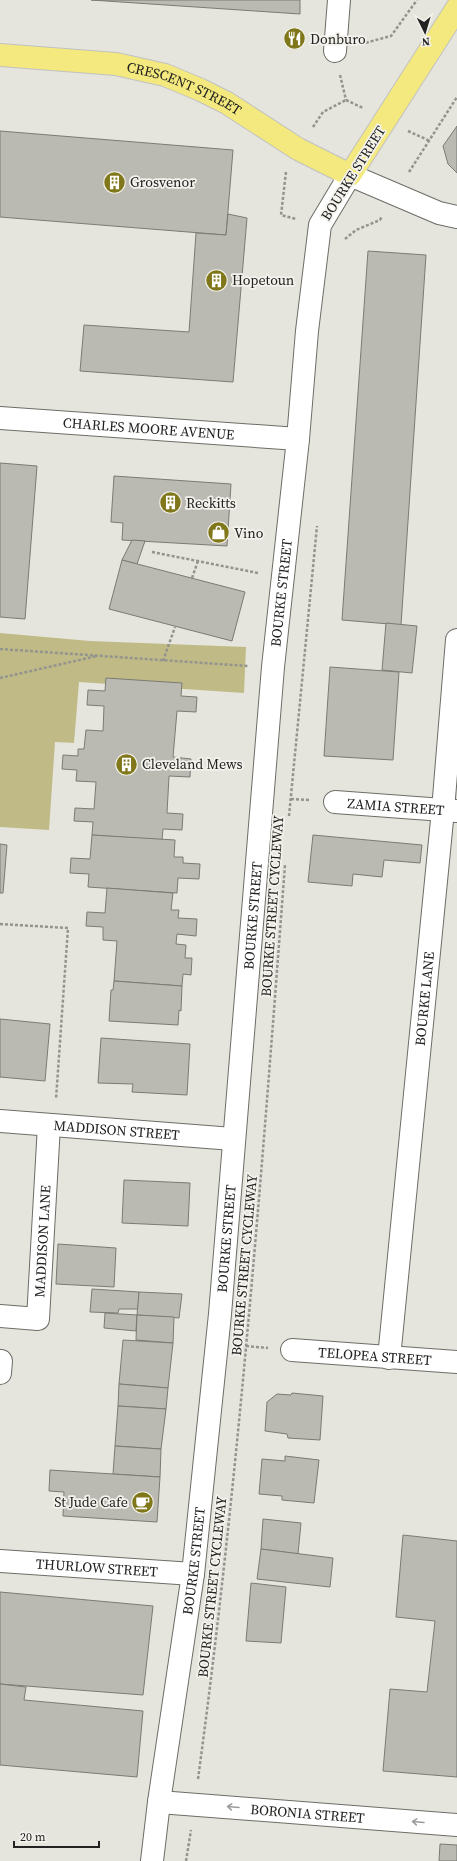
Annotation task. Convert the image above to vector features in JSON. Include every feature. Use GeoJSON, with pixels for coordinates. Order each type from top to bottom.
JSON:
{"type":"FeatureCollection","features":[{"type":"Feature","properties":{"kind":"main road","name":"BOURKE STREET"},"geometry":{"type":"LineString","coordinates":[[350,175],[457,8]]}},
{"type":"Feature","properties":{"kind":"main road","name":"CRESCENT STREET"},"geometry":{"type":"LineString","coordinates":[[0,55],[116,64],[164,75],[201,90],[227,103],[298,149],[350,175]]}},
{"type":"Feature","properties":{"kind":"street"},"geometry":{"type":"LineString","coordinates":[[335,52],[339,0]]}},
{"type":"Feature","properties":{"kind":"street"},"geometry":{"type":"LineString","coordinates":[[350,175],[439,213],[457,217]]}},
{"type":"Feature","properties":{"kind":"street","name":"BOURKE STREET"},"geometry":{"type":"LineString","coordinates":[[152,1861],[159,1802],[193,1574],[220,1314],[233,1139],[242,1062],[273,667],[298,439],[307,331],[320,225],[350,175]]}},
{"type":"Feature","properties":{"kind":"street","name":"CHARLES MOORE AVENUE"},"geometry":{"type":"LineString","coordinates":[[0,418],[298,439]]}},
{"type":"Feature","properties":{"kind":"street","name":"BOURKE LANE"},"geometry":{"type":"LineString","coordinates":[[389,1358],[450,811],[457,640]]}},
{"type":"Feature","properties":{"kind":"street","name":"ZAMIA STREET"},"geometry":{"type":"LineString","coordinates":[[335,802],[450,811]]}},
{"type":"Feature","properties":{"kind":"street","name":"MADDISON STREET"},"geometry":{"type":"LineString","coordinates":[[0,1121],[233,1139]]}},
{"type":"Feature","properties":{"kind":"street","name":"MADDISON LANE"},"geometry":{"type":"LineString","coordinates":[[0,1316],[38,1319],[52,1125]]}},
{"type":"Feature","properties":{"kind":"street","name":"TELOPEA STREET"},"geometry":{"type":"LineString","coordinates":[[292,1350],[457,1362]]}},
{"type":"Feature","properties":{"kind":"street","name":"THURLOW STREET"},"geometry":{"type":"LineString","coordinates":[[0,1561],[193,1574]]}},
{"type":"Feature","properties":{"kind":"street","name":"BORONIA STREET"},"geometry":{"type":"LineString","coordinates":[[159,1802],[457,1825]]}},
{"type":"Feature","properties":{"kind":"path"},"geometry":{"type":"LineString","coordinates":[[335,52],[391,36],[417,0]]}},
{"type":"Feature","properties":{"kind":"path"},"geometry":{"type":"LineString","coordinates":[[430,141],[457,97]]}},
{"type":"Feature","properties":{"kind":"path"},"geometry":{"type":"LineString","coordinates":[[323,112],[346,100]]}},
{"type":"Feature","properties":{"kind":"path"},"geometry":{"type":"LineString","coordinates":[[281,216],[286,170]]}},
{"type":"Feature","properties":{"kind":"path"},"geometry":{"type":"LineString","coordinates":[[343,241],[356,230],[380,220]]}},
{"type":"Feature","properties":{"kind":"path"},"geometry":{"type":"LineString","coordinates":[[152,552],[260,574]]}},
{"type":"Feature","properties":{"kind":"path"},"geometry":{"type":"LineString","coordinates":[[192,578],[198,561]]}},
{"type":"Feature","properties":{"kind":"path"},"geometry":{"type":"LineString","coordinates":[[163,661],[175,626]]}},
{"type":"Feature","properties":{"kind":"path"},"geometry":{"type":"LineString","coordinates":[[0,649],[250,666]]}},
{"type":"Feature","properties":{"kind":"path"},"geometry":{"type":"LineString","coordinates":[[0,678],[101,655]]}},
{"type":"Feature","properties":{"kind":"path","name":"BOURKE STREET CYCLEWAY"},"geometry":{"type":"LineString","coordinates":[[289,818],[297,720],[304,669]]}},
{"type":"Feature","properties":{"kind":"path","name":"BOURKE STREET CYCLEWAY"},"geometry":{"type":"LineString","coordinates":[[186,1861],[223,1587],[237,1447],[262,1173],[285,864]]}},
{"type":"Feature","properties":{"kind":"path"},"geometry":{"type":"LineString","coordinates":[[0,924],[68,928],[52,1125]]}},
{"type":"Feature","properties":{"kind":"shaded area"},"geometry":{"type":"Polygon","coordinates":[[[0,633],[90,641],[246,647],[244,693],[79,682],[74,743],[55,742],[49,830],[0,827],[0,633]]]}},
{"type":"Feature","properties":{"kind":"building"},"geometry":{"type":"Polygon","coordinates":[[[91,0],[300,0],[300,14],[91,0]]]}},
{"type":"Feature","properties":{"kind":"building"},"geometry":{"type":"Polygon","coordinates":[[[457,126],[457,173],[448,164],[443,146],[457,126]]]}},
{"type":"Feature","properties":{"kind":"building","name":"Grosvenor"},"geometry":{"type":"Polygon","coordinates":[[[0,131],[233,150],[226,235],[0,217],[0,131]]]}},
{"type":"Feature","properties":{"kind":"building","name":"Hopetoun"},"geometry":{"type":"Polygon","coordinates":[[[228,214],[247,218],[233,382],[80,371],[84,325],[189,332],[196,233],[226,235],[228,214]]]}},
{"type":"Feature","properties":{"kind":"building"},"geometry":{"type":"Polygon","coordinates":[[[368,251],[426,255],[401,625],[342,620],[368,251]]]}},
{"type":"Feature","properties":{"kind":"building"},"geometry":{"type":"Polygon","coordinates":[[[0,463],[37,466],[25,619],[0,617],[0,463]]]}},
{"type":"Feature","properties":{"kind":"building","name":"Reckitts"},"geometry":{"type":"Polygon","coordinates":[[[114,476],[231,484],[227,546],[122,540],[123,523],[111,522],[114,476]]]}},
{"type":"Feature","properties":{"kind":"building"},"geometry":{"type":"Polygon","coordinates":[[[132,540],[145,541],[137,564],[122,560],[132,540]]]}},
{"type":"Feature","properties":{"kind":"building"},"geometry":{"type":"Polygon","coordinates":[[[122,560],[245,592],[232,641],[109,609],[122,560]]]}},
{"type":"Feature","properties":{"kind":"building"},"geometry":{"type":"Polygon","coordinates":[[[386,623],[417,626],[412,673],[382,670],[386,623]]]}},
{"type":"Feature","properties":{"kind":"building"},"geometry":{"type":"Polygon","coordinates":[[[330,667],[399,672],[393,760],[324,756],[330,667]]]}},
{"type":"Feature","properties":{"kind":"building","name":"Cleveland Mews"},"geometry":{"type":"Polygon","coordinates":[[[106,678],[182,683],[181,696],[197,697],[196,712],[177,711],[173,757],[191,759],[190,777],[169,776],[167,813],[183,814],[182,830],[163,829],[162,840],[92,835],[93,822],[74,821],[75,808],[94,809],[96,782],[76,781],[77,770],[62,769],[63,755],[78,756],[78,749],[84,749],[86,730],[103,731],[104,706],[87,705],[88,690],[105,691],[106,678]]]}},
{"type":"Feature","properties":{"kind":"building"},"geometry":{"type":"Polygon","coordinates":[[[92,835],[175,840],[174,857],[183,857],[183,863],[200,864],[199,879],[178,878],[177,893],[88,887],[89,874],[70,873],[71,858],[90,859],[92,835]]]}},
{"type":"Feature","properties":{"kind":"building"},"geometry":{"type":"Polygon","coordinates":[[[313,835],[422,845],[420,863],[384,860],[382,877],[353,874],[352,886],[308,882],[313,835]]]}},
{"type":"Feature","properties":{"kind":"building"},"geometry":{"type":"Polygon","coordinates":[[[0,844],[7,845],[3,893],[0,893],[0,844]]]}},
{"type":"Feature","properties":{"kind":"building"},"geometry":{"type":"Polygon","coordinates":[[[107,888],[173,893],[171,910],[179,910],[178,918],[197,919],[196,936],[177,934],[176,944],[186,945],[185,958],[192,958],[191,975],[183,974],[182,986],[114,981],[117,941],[103,940],[103,927],[86,926],[87,912],[105,913],[107,888]]]}},
{"type":"Feature","properties":{"kind":"building"},"geometry":{"type":"Polygon","coordinates":[[[114,981],[182,986],[181,1011],[179,1010],[178,1025],[109,1021],[111,990],[113,990],[114,981]]]}},
{"type":"Feature","properties":{"kind":"building"},"geometry":{"type":"Polygon","coordinates":[[[0,1019],[50,1024],[45,1081],[0,1077],[0,1019]]]}},
{"type":"Feature","properties":{"kind":"building"},"geometry":{"type":"Polygon","coordinates":[[[101,1038],[190,1044],[187,1095],[132,1092],[133,1084],[98,1083],[101,1038]]]}},
{"type":"Feature","properties":{"kind":"building"},"geometry":{"type":"Polygon","coordinates":[[[124,1180],[190,1183],[188,1226],[122,1223],[124,1180]]]}},
{"type":"Feature","properties":{"kind":"building"},"geometry":{"type":"Polygon","coordinates":[[[58,1244],[116,1248],[114,1287],[56,1284],[58,1244]]]}},
{"type":"Feature","properties":{"kind":"building"},"geometry":{"type":"Polygon","coordinates":[[[92,1289],[139,1292],[138,1309],[119,1309],[118,1313],[90,1312],[92,1289]]]}},
{"type":"Feature","properties":{"kind":"building"},"geometry":{"type":"Polygon","coordinates":[[[139,1292],[182,1294],[179,1318],[137,1315],[139,1292]]]}},
{"type":"Feature","properties":{"kind":"building"},"geometry":{"type":"Polygon","coordinates":[[[105,1313],[137,1315],[136,1331],[104,1328],[105,1313]]]}},
{"type":"Feature","properties":{"kind":"building"},"geometry":{"type":"Polygon","coordinates":[[[137,1315],[174,1317],[173,1343],[136,1340],[137,1315]]]}},
{"type":"Feature","properties":{"kind":"building"},"geometry":{"type":"Polygon","coordinates":[[[123,1340],[173,1343],[168,1388],[119,1384],[123,1340]]]}},
{"type":"Feature","properties":{"kind":"building"},"geometry":{"type":"Polygon","coordinates":[[[119,1384],[168,1388],[166,1409],[118,1406],[119,1384]]]}},
{"type":"Feature","properties":{"kind":"building"},"geometry":{"type":"Polygon","coordinates":[[[292,1393],[323,1396],[320,1440],[288,1438],[287,1434],[265,1431],[267,1402],[277,1394],[291,1395],[292,1393]]]}},
{"type":"Feature","properties":{"kind":"building"},"geometry":{"type":"Polygon","coordinates":[[[118,1406],[166,1409],[161,1449],[115,1446],[118,1406]]]}},
{"type":"Feature","properties":{"kind":"building"},"geometry":{"type":"Polygon","coordinates":[[[115,1446],[161,1449],[160,1477],[113,1474],[115,1446]]]}},
{"type":"Feature","properties":{"kind":"building"},"geometry":{"type":"Polygon","coordinates":[[[285,1456],[319,1460],[314,1503],[282,1500],[282,1496],[259,1494],[262,1459],[285,1461],[285,1456]]]}},
{"type":"Feature","properties":{"kind":"building"},"geometry":{"type":"Polygon","coordinates":[[[50,1470],[160,1477],[157,1522],[63,1516],[64,1492],[49,1491],[50,1470]]]}},
{"type":"Feature","properties":{"kind":"building"},"geometry":{"type":"Polygon","coordinates":[[[263,1519],[301,1523],[298,1554],[261,1549],[263,1519]]]}},
{"type":"Feature","properties":{"kind":"building"},"geometry":{"type":"Polygon","coordinates":[[[403,1535],[457,1541],[457,1777],[383,1771],[390,1689],[427,1692],[435,1621],[396,1617],[403,1535]]]}},
{"type":"Feature","properties":{"kind":"building"},"geometry":{"type":"Polygon","coordinates":[[[261,1549],[333,1558],[330,1587],[257,1579],[261,1549]]]}},
{"type":"Feature","properties":{"kind":"building"},"geometry":{"type":"Polygon","coordinates":[[[251,1583],[286,1587],[281,1643],[246,1641],[251,1583]]]}},
{"type":"Feature","properties":{"kind":"building"},"geometry":{"type":"Polygon","coordinates":[[[0,1592],[153,1606],[143,1695],[0,1684],[0,1592]]]}},
{"type":"Feature","properties":{"kind":"building"},"geometry":{"type":"Polygon","coordinates":[[[0,1684],[26,1687],[24,1700],[143,1711],[137,1777],[0,1765],[0,1684]]]}},
{"type":"Feature","properties":{"kind":"building"},"geometry":{"type":"Polygon","coordinates":[[[440,1844],[457,1845],[457,1861],[439,1861],[440,1844]]]}},
{"type":"Feature","properties":{"kind":"place","name":"Donburo"},"geometry":{"type":"Point","coordinates":[295,39]}},
{"type":"Feature","properties":{"kind":"place","name":"Grosvenor"},"geometry":{"type":"Point","coordinates":[115,182]}},
{"type":"Feature","properties":{"kind":"place","name":"Hopetoun"},"geometry":{"type":"Point","coordinates":[217,280]}},
{"type":"Feature","properties":{"kind":"place","name":"Reckitts"},"geometry":{"type":"Point","coordinates":[171,503]}},
{"type":"Feature","properties":{"kind":"place","name":"Vino"},"geometry":{"type":"Point","coordinates":[219,533]}},
{"type":"Feature","properties":{"kind":"place","name":"Cleveland Mews"},"geometry":{"type":"Point","coordinates":[127,764]}},
{"type":"Feature","properties":{"kind":"place","name":"St Jude Cafe"},"geometry":{"type":"Point","coordinates":[143,1502]}}]}
